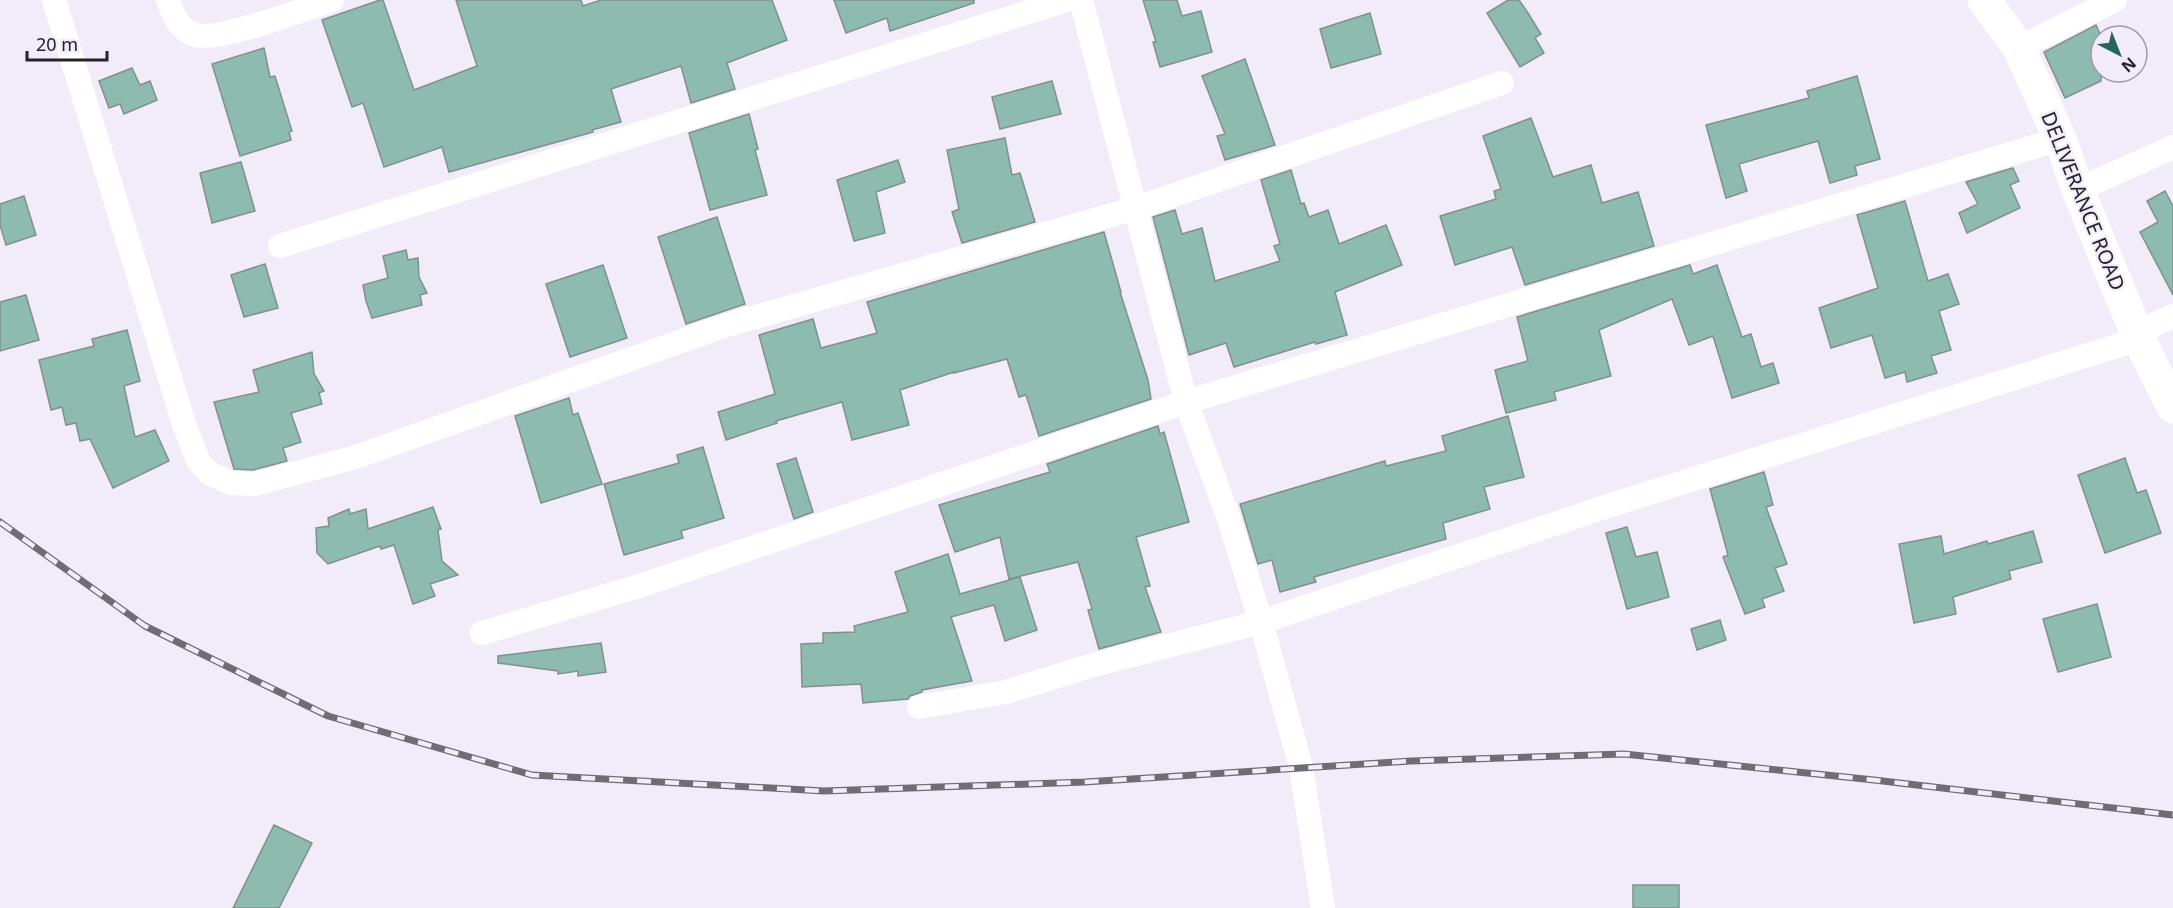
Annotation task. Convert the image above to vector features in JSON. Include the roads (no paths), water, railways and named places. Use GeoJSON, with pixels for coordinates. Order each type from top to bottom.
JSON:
{"type":"FeatureCollection","features":[{"type":"Feature","properties":{"kind":"street"},"geometry":{"type":"LineString","coordinates":[[54,0],[184,424],[200,462],[209,473],[231,483],[255,484],[353,458],[724,326],[1136,208],[1502,83]]}},
{"type":"Feature","properties":{"kind":"street"},"geometry":{"type":"LineString","coordinates":[[168,0],[181,27],[193,34],[207,37],[228,33],[332,0]]}},
{"type":"Feature","properties":{"kind":"street"},"geometry":{"type":"LineString","coordinates":[[280,246],[1067,0]]}},
{"type":"Feature","properties":{"kind":"street"},"geometry":{"type":"LineString","coordinates":[[1081,0],[1186,402],[1228,516],[1261,622],[1301,767],[1323,908]]}},
{"type":"Feature","properties":{"kind":"street","name":"DELIVERANCE ROAD"},"geometry":{"type":"LineString","coordinates":[[1984,0],[2019,48],[2060,140],[2139,339],[2173,407]]}},
{"type":"Feature","properties":{"kind":"street"},"geometry":{"type":"LineString","coordinates":[[2019,48],[2115,0]]}},
{"type":"Feature","properties":{"kind":"street"},"geometry":{"type":"LineString","coordinates":[[482,633],[636,587],[1186,402],[2060,140]]}},
{"type":"Feature","properties":{"kind":"street"},"geometry":{"type":"LineString","coordinates":[[2078,190],[2173,147]]}},
{"type":"Feature","properties":{"kind":"street"},"geometry":{"type":"LineString","coordinates":[[919,707],[1006,692],[1093,665],[1261,622],[1608,506],[2139,339],[2153,325],[2173,316]]}},
{"type":"Feature","properties":{"kind":"railway"},"geometry":{"type":"LineString","coordinates":[[0,522],[145,626],[328,716],[532,775],[824,791],[1085,782],[1411,761],[1624,754],[2173,815]]}}]}
